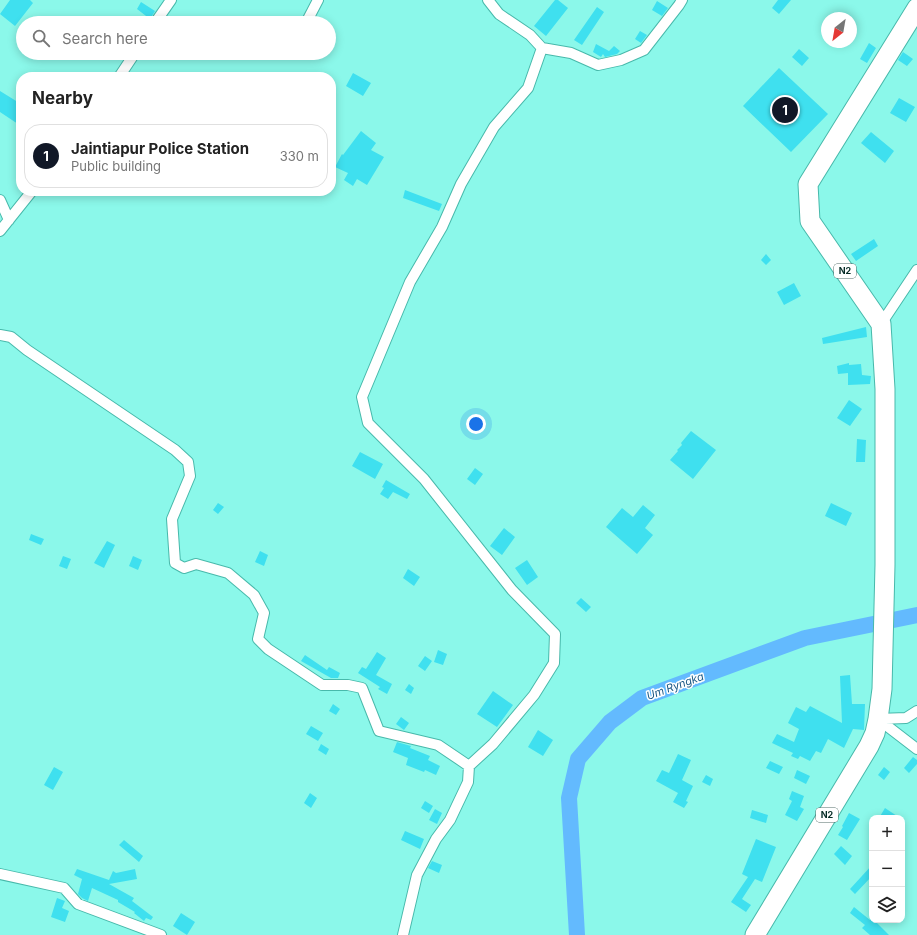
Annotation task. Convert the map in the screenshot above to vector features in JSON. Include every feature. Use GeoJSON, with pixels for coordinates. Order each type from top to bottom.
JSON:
{"type":"FeatureCollection","features":[{"type":"Feature","properties":{"kind":"highway","name":"N2"},"geometry":{"type":"LineString","coordinates":[[755,935],[869,746],[875,733],[878,719],[882,689],[885,565],[885,389],[881,324],[810,221],[808,184],[917,8]]}},
{"type":"Feature","properties":{"kind":"street"},"geometry":{"type":"LineString","coordinates":[[161,16],[171,0]]}},
{"type":"Feature","properties":{"kind":"street"},"geometry":{"type":"LineString","coordinates":[[310,16],[318,0]]}},
{"type":"Feature","properties":{"kind":"street"},"geometry":{"type":"LineString","coordinates":[[488,0],[499,14],[530,35],[542,48],[571,53],[598,65],[621,60],[644,50],[682,0]]}},
{"type":"Feature","properties":{"kind":"street"},"geometry":{"type":"LineString","coordinates":[[403,935],[410,901],[418,875],[436,839],[450,820],[468,782],[469,766],[493,744],[534,694],[554,663],[555,634],[512,590],[424,479],[368,423],[362,397],[410,282],[442,227],[461,184],[494,127],[528,88],[542,48]]}},
{"type":"Feature","properties":{"kind":"street"},"geometry":{"type":"LineString","coordinates":[[122,72],[130,60]]}},
{"type":"Feature","properties":{"kind":"street"},"geometry":{"type":"LineString","coordinates":[[0,231],[28,196]]}},
{"type":"Feature","properties":{"kind":"street"},"geometry":{"type":"LineString","coordinates":[[0,200],[9,220]]}},
{"type":"Feature","properties":{"kind":"street"},"geometry":{"type":"LineString","coordinates":[[881,324],[917,270]]}},
{"type":"Feature","properties":{"kind":"street"},"geometry":{"type":"LineString","coordinates":[[0,335],[12,337],[26,350],[175,450],[188,462],[190,476],[172,519],[175,563],[184,568],[196,564],[228,573],[254,595],[264,613],[258,639],[268,649],[322,685],[348,685],[362,688],[379,730],[438,745],[469,766]]}},
{"type":"Feature","properties":{"kind":"street"},"geometry":{"type":"LineString","coordinates":[[878,719],[906,718],[917,711]]}},
{"type":"Feature","properties":{"kind":"street"},"geometry":{"type":"LineString","coordinates":[[878,719],[917,749]]}},
{"type":"Feature","properties":{"kind":"street"},"geometry":{"type":"LineString","coordinates":[[0,874],[64,888],[78,904],[161,935]]}},
{"type":"Feature","properties":{"kind":"building"},"geometry":{"type":"Polygon","coordinates":[[[10,0],[30,0],[33,3],[23,16],[16,16],[15,26],[0,14],[10,0]]]}},
{"type":"Feature","properties":{"kind":"building"},"geometry":{"type":"Polygon","coordinates":[[[555,0],[558,0],[568,8],[546,36],[534,26],[555,0]]]}},
{"type":"Feature","properties":{"kind":"building"},"geometry":{"type":"Polygon","coordinates":[[[778,0],[791,0],[779,14],[772,8],[778,0]]]}},
{"type":"Feature","properties":{"kind":"building"},"geometry":{"type":"Polygon","coordinates":[[[657,1],[668,8],[662,16],[652,10],[657,1]]]}},
{"type":"Feature","properties":{"kind":"building"},"geometry":{"type":"Polygon","coordinates":[[[141,2],[155,11],[152,16],[146,16],[137,9],[141,2]]]}},
{"type":"Feature","properties":{"kind":"building"},"geometry":{"type":"Polygon","coordinates":[[[597,7],[604,12],[582,45],[574,40],[597,7]]]}},
{"type":"Feature","properties":{"kind":"building"},"geometry":{"type":"Polygon","coordinates":[[[640,31],[647,35],[641,43],[635,39],[640,31]]]}},
{"type":"Feature","properties":{"kind":"building"},"geometry":{"type":"Polygon","coordinates":[[[869,43],[876,48],[867,63],[860,59],[869,43]]]}},
{"type":"Feature","properties":{"kind":"building"},"geometry":{"type":"Polygon","coordinates":[[[596,44],[609,51],[614,46],[620,51],[617,54],[605,57],[603,54],[601,57],[593,52],[596,44]]]}},
{"type":"Feature","properties":{"kind":"building"},"geometry":{"type":"Polygon","coordinates":[[[799,49],[809,58],[802,66],[792,57],[799,49]]]}},
{"type":"Feature","properties":{"kind":"building"},"geometry":{"type":"Polygon","coordinates":[[[903,52],[913,59],[907,66],[898,60],[903,52]]]}},
{"type":"Feature","properties":{"kind":"building"},"geometry":{"type":"Polygon","coordinates":[[[779,68],[828,114],[791,152],[743,106],[779,68]]]}},
{"type":"Feature","properties":{"kind":"building"},"geometry":{"type":"Polygon","coordinates":[[[353,73],[371,83],[363,96],[346,86],[353,73]]]}},
{"type":"Feature","properties":{"kind":"building"},"geometry":{"type":"Polygon","coordinates":[[[0,91],[16,101],[16,123],[0,112],[0,91]]]}},
{"type":"Feature","properties":{"kind":"building"},"geometry":{"type":"Polygon","coordinates":[[[899,98],[915,107],[906,122],[890,113],[899,98]]]}},
{"type":"Feature","properties":{"kind":"building"},"geometry":{"type":"Polygon","coordinates":[[[361,131],[376,143],[371,150],[384,157],[367,185],[357,179],[353,186],[344,180],[348,173],[336,167],[342,154],[343,155],[361,131]]]}},
{"type":"Feature","properties":{"kind":"building"},"geometry":{"type":"Polygon","coordinates":[[[871,132],[894,151],[885,163],[861,143],[871,132]]]}},
{"type":"Feature","properties":{"kind":"building"},"geometry":{"type":"Polygon","coordinates":[[[405,190],[442,204],[439,211],[403,198],[405,190]]]}},
{"type":"Feature","properties":{"kind":"building"},"geometry":{"type":"Polygon","coordinates":[[[874,239],[878,246],[856,261],[851,254],[874,239]]]}},
{"type":"Feature","properties":{"kind":"building"},"geometry":{"type":"Polygon","coordinates":[[[766,254],[771,260],[766,265],[761,260],[766,254]]]}},
{"type":"Feature","properties":{"kind":"building"},"geometry":{"type":"Polygon","coordinates":[[[794,283],[801,296],[784,305],[777,292],[794,283]]]}},
{"type":"Feature","properties":{"kind":"building"},"geometry":{"type":"Polygon","coordinates":[[[866,327],[867,337],[823,344],[822,338],[866,327]]]}},
{"type":"Feature","properties":{"kind":"building"},"geometry":{"type":"Polygon","coordinates":[[[849,363],[849,365],[861,364],[862,375],[871,376],[870,384],[848,385],[848,373],[838,374],[837,366],[849,363]]]}},
{"type":"Feature","properties":{"kind":"building"},"geometry":{"type":"Polygon","coordinates":[[[849,400],[862,409],[850,426],[837,418],[849,400]]]}},
{"type":"Feature","properties":{"kind":"building"},"geometry":{"type":"Polygon","coordinates":[[[691,431],[716,450],[693,479],[670,460],[678,451],[677,450],[682,445],[681,443],[691,431]]]}},
{"type":"Feature","properties":{"kind":"building"},"geometry":{"type":"Polygon","coordinates":[[[857,439],[866,440],[865,462],[856,462],[857,439]]]}},
{"type":"Feature","properties":{"kind":"building"},"geometry":{"type":"Polygon","coordinates":[[[360,452],[383,464],[375,479],[352,466],[360,452]]]}},
{"type":"Feature","properties":{"kind":"building"},"geometry":{"type":"Polygon","coordinates":[[[475,468],[483,474],[475,485],[467,479],[475,468]]]}},
{"type":"Feature","properties":{"kind":"building"},"geometry":{"type":"Polygon","coordinates":[[[386,480],[410,494],[407,499],[393,492],[388,499],[380,494],[384,488],[382,487],[386,480]]]}},
{"type":"Feature","properties":{"kind":"building"},"geometry":{"type":"Polygon","coordinates":[[[218,503],[224,507],[218,514],[213,510],[218,503]]]}},
{"type":"Feature","properties":{"kind":"building"},"geometry":{"type":"Polygon","coordinates":[[[831,503],[852,513],[846,526],[825,516],[831,503]]]}},
{"type":"Feature","properties":{"kind":"building"},"geometry":{"type":"Polygon","coordinates":[[[643,505],[655,515],[645,528],[653,535],[637,554],[606,527],[622,508],[633,517],[643,505]]]}},
{"type":"Feature","properties":{"kind":"building"},"geometry":{"type":"Polygon","coordinates":[[[504,528],[515,537],[502,555],[490,546],[504,528]]]}},
{"type":"Feature","properties":{"kind":"building"},"geometry":{"type":"Polygon","coordinates":[[[31,534],[44,539],[41,545],[29,540],[31,534]]]}},
{"type":"Feature","properties":{"kind":"building"},"geometry":{"type":"Polygon","coordinates":[[[107,541],[115,545],[104,568],[94,563],[107,541]]]}},
{"type":"Feature","properties":{"kind":"building"},"geometry":{"type":"Polygon","coordinates":[[[260,551],[268,555],[264,566],[255,562],[260,551]]]}},
{"type":"Feature","properties":{"kind":"building"},"geometry":{"type":"Polygon","coordinates":[[[63,556],[71,559],[67,569],[59,566],[63,556]]]}},
{"type":"Feature","properties":{"kind":"building"},"geometry":{"type":"Polygon","coordinates":[[[133,556],[142,560],[138,570],[129,566],[133,556]]]}},
{"type":"Feature","properties":{"kind":"building"},"geometry":{"type":"Polygon","coordinates":[[[527,560],[538,577],[527,585],[515,568],[527,560]]]}},
{"type":"Feature","properties":{"kind":"building"},"geometry":{"type":"Polygon","coordinates":[[[408,569],[420,577],[414,586],[403,578],[408,569]]]}},
{"type":"Feature","properties":{"kind":"building"},"geometry":{"type":"Polygon","coordinates":[[[581,598],[591,607],[586,612],[576,603],[581,598]]]}},
{"type":"Feature","properties":{"kind":"building"},"geometry":{"type":"Polygon","coordinates":[[[438,650],[447,654],[443,665],[434,662],[438,650]]]}},
{"type":"Feature","properties":{"kind":"building"},"geometry":{"type":"Polygon","coordinates":[[[377,652],[386,658],[376,675],[392,684],[387,694],[378,689],[380,687],[358,673],[362,667],[366,669],[377,652]]]}},
{"type":"Feature","properties":{"kind":"building"},"geometry":{"type":"Polygon","coordinates":[[[305,655],[327,670],[329,667],[340,673],[338,678],[331,678],[301,661],[305,655]]]}},
{"type":"Feature","properties":{"kind":"building"},"geometry":{"type":"Polygon","coordinates":[[[425,656],[432,661],[425,671],[418,666],[425,656]]]}},
{"type":"Feature","properties":{"kind":"building"},"geometry":{"type":"Polygon","coordinates":[[[850,675],[852,704],[865,704],[864,730],[853,729],[844,748],[828,739],[821,753],[816,751],[810,761],[800,756],[798,759],[791,756],[793,753],[772,743],[777,734],[794,742],[799,729],[788,723],[796,707],[806,712],[810,706],[842,723],[840,676],[850,675]]]}},
{"type":"Feature","properties":{"kind":"building"},"geometry":{"type":"Polygon","coordinates":[[[409,684],[414,688],[411,694],[405,690],[409,684]]]}},
{"type":"Feature","properties":{"kind":"building"},"geometry":{"type":"Polygon","coordinates":[[[493,691],[513,705],[497,727],[477,714],[493,691]]]}},
{"type":"Feature","properties":{"kind":"building"},"geometry":{"type":"Polygon","coordinates":[[[333,704],[340,709],[336,715],[329,711],[333,704]]]}},
{"type":"Feature","properties":{"kind":"building"},"geometry":{"type":"Polygon","coordinates":[[[401,717],[409,723],[404,730],[396,724],[401,717]]]}},
{"type":"Feature","properties":{"kind":"building"},"geometry":{"type":"Polygon","coordinates":[[[311,726],[323,733],[318,741],[306,734],[311,726]]]}},
{"type":"Feature","properties":{"kind":"building"},"geometry":{"type":"Polygon","coordinates":[[[538,730],[553,740],[543,756],[528,747],[538,730]]]}},
{"type":"Feature","properties":{"kind":"building"},"geometry":{"type":"Polygon","coordinates":[[[397,742],[411,746],[410,748],[430,756],[428,760],[440,766],[436,775],[425,770],[424,772],[406,765],[408,758],[393,752],[397,742]]]}},
{"type":"Feature","properties":{"kind":"building"},"geometry":{"type":"Polygon","coordinates":[[[321,744],[329,749],[326,755],[318,750],[321,744]]]}},
{"type":"Feature","properties":{"kind":"building"},"geometry":{"type":"Polygon","coordinates":[[[678,754],[691,760],[682,780],[693,786],[686,801],[688,802],[684,808],[673,802],[678,793],[656,781],[662,770],[669,773],[678,754]]]}},
{"type":"Feature","properties":{"kind":"building"},"geometry":{"type":"Polygon","coordinates":[[[913,757],[917,760],[917,764],[909,773],[904,768],[913,757]]]}},
{"type":"Feature","properties":{"kind":"building"},"geometry":{"type":"Polygon","coordinates":[[[770,761],[783,767],[779,774],[766,768],[770,761]]]}},
{"type":"Feature","properties":{"kind":"building"},"geometry":{"type":"Polygon","coordinates":[[[54,767],[63,772],[53,790],[44,785],[54,767]]]}},
{"type":"Feature","properties":{"kind":"building"},"geometry":{"type":"Polygon","coordinates":[[[884,767],[890,772],[884,780],[878,775],[884,767]]]}},
{"type":"Feature","properties":{"kind":"building"},"geometry":{"type":"Polygon","coordinates":[[[797,770],[810,776],[806,784],[794,778],[797,770]]]}},
{"type":"Feature","properties":{"kind":"building"},"geometry":{"type":"Polygon","coordinates":[[[706,775],[713,779],[710,786],[702,782],[706,775]]]}},
{"type":"Feature","properties":{"kind":"building"},"geometry":{"type":"Polygon","coordinates":[[[792,791],[804,796],[800,807],[804,809],[797,821],[785,815],[792,801],[789,799],[792,791]]]}},
{"type":"Feature","properties":{"kind":"building"},"geometry":{"type":"Polygon","coordinates":[[[310,793],[317,798],[311,808],[304,803],[310,793]]]}},
{"type":"Feature","properties":{"kind":"building"},"geometry":{"type":"Polygon","coordinates":[[[425,801],[433,806],[429,813],[421,808],[425,801]]]}},
{"type":"Feature","properties":{"kind":"building"},"geometry":{"type":"Polygon","coordinates":[[[885,808],[896,815],[881,815],[885,808]]]}},
{"type":"Feature","properties":{"kind":"building"},"geometry":{"type":"Polygon","coordinates":[[[435,809],[442,813],[437,824],[429,820],[435,809]]]}},
{"type":"Feature","properties":{"kind":"building"},"geometry":{"type":"Polygon","coordinates":[[[752,810],[768,815],[766,823],[750,818],[752,810]]]}},
{"type":"Feature","properties":{"kind":"building"},"geometry":{"type":"Polygon","coordinates":[[[849,813],[860,819],[847,840],[838,835],[849,813]]]}},
{"type":"Feature","properties":{"kind":"building"},"geometry":{"type":"Polygon","coordinates":[[[405,831],[424,839],[420,849],[401,840],[405,831]]]}},
{"type":"Feature","properties":{"kind":"building"},"geometry":{"type":"Polygon","coordinates":[[[756,839],[776,847],[762,882],[755,879],[742,899],[751,905],[746,912],[731,902],[748,877],[742,874],[756,839]]]}},
{"type":"Feature","properties":{"kind":"building"},"geometry":{"type":"Polygon","coordinates":[[[124,840],[143,856],[139,862],[119,845],[124,840]]]}},
{"type":"Feature","properties":{"kind":"building"},"geometry":{"type":"Polygon","coordinates":[[[841,846],[852,856],[845,865],[834,854],[841,846]]]}},
{"type":"Feature","properties":{"kind":"building"},"geometry":{"type":"Polygon","coordinates":[[[432,861],[442,865],[439,873],[428,868],[432,861]]]}},
{"type":"Feature","properties":{"kind":"building"},"geometry":{"type":"Polygon","coordinates":[[[869,868],[869,879],[855,894],[850,889],[869,868]]]}},
{"type":"Feature","properties":{"kind":"building"},"geometry":{"type":"Polygon","coordinates":[[[77,869],[109,880],[113,871],[116,873],[135,869],[137,879],[109,884],[134,898],[132,901],[153,917],[151,920],[146,918],[144,921],[134,913],[135,912],[118,902],[118,900],[92,888],[88,901],[82,898],[78,894],[82,879],[74,875],[77,869]]]}},
{"type":"Feature","properties":{"kind":"building"},"geometry":{"type":"Polygon","coordinates":[[[57,898],[65,901],[62,908],[69,911],[65,922],[51,917],[57,898]]]}},
{"type":"Feature","properties":{"kind":"building"},"geometry":{"type":"Polygon","coordinates":[[[854,907],[869,919],[869,923],[877,923],[889,935],[870,935],[862,928],[865,925],[850,913],[854,907]]]}},
{"type":"Feature","properties":{"kind":"building"},"geometry":{"type":"Polygon","coordinates":[[[181,913],[195,922],[187,935],[173,926],[181,913]]]}},
{"type":"Feature","properties":{"kind":"waterway","name":"Um Ryngka"},"geometry":{"type":"LineString","coordinates":[[577,935],[569,798],[578,759],[610,722],[642,698],[805,638],[917,615]]}},
{"type":"Feature","properties":{"kind":"place","name":"Jaintiapur Police Station"},"geometry":{"type":"Point","coordinates":[785,110]}}]}
